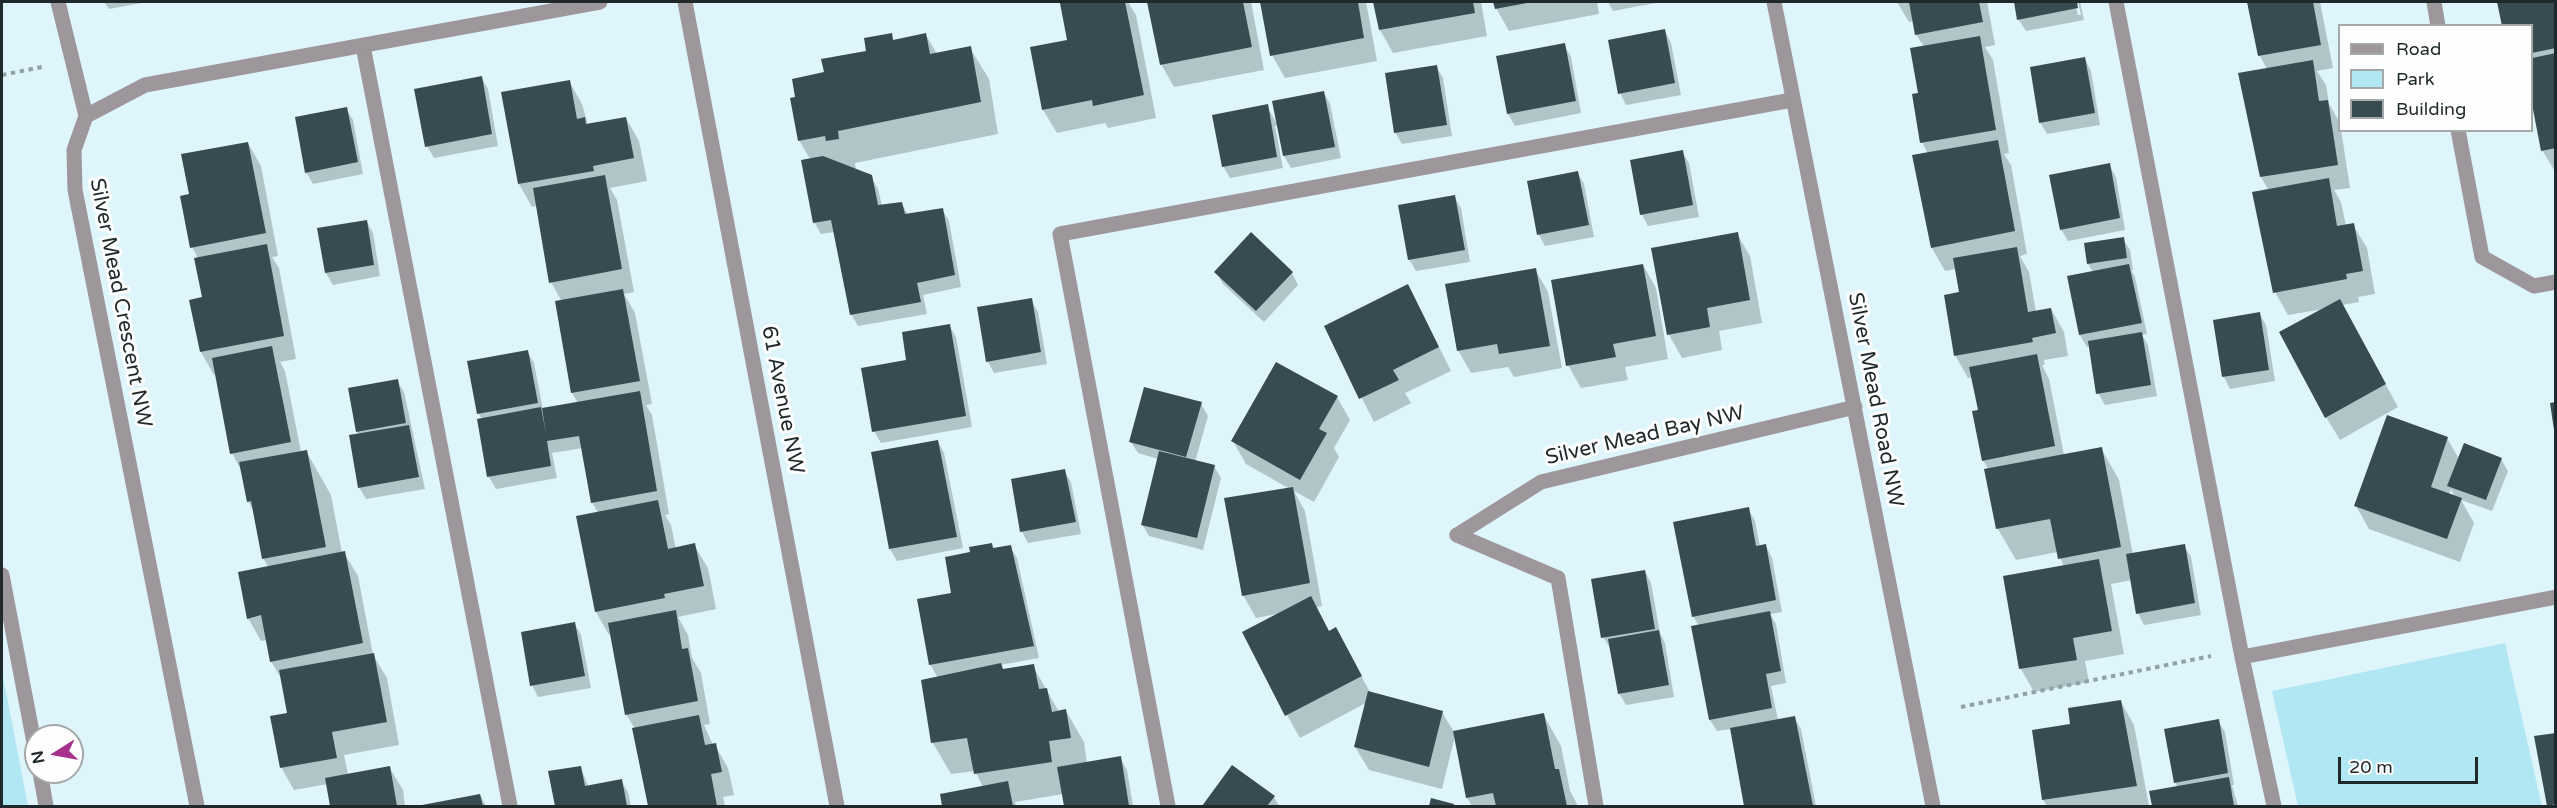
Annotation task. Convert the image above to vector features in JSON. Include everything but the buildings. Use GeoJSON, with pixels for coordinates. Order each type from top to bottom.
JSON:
{"type":"FeatureCollection","features":[{"type":"Feature","properties":{"kind":"street"},"geometry":{"type":"LineString","coordinates":[[58,2],[86,116],[145,85],[600,2]]}},
{"type":"Feature","properties":{"kind":"street","name":"61 Avenue NW"},"geometry":{"type":"LineString","coordinates":[[685,2],[837,807]]}},
{"type":"Feature","properties":{"kind":"street","name":"Silver Mead Road NW"},"geometry":{"type":"LineString","coordinates":[[1774,2],[1933,807]]}},
{"type":"Feature","properties":{"kind":"street"},"geometry":{"type":"LineString","coordinates":[[2116,2],[2241,655],[2274,807]]}},
{"type":"Feature","properties":{"kind":"street"},"geometry":{"type":"LineString","coordinates":[[2434,2],[2438,24]]}},
{"type":"Feature","properties":{"kind":"street"},"geometry":{"type":"LineString","coordinates":[[363,46],[510,807]]}},
{"type":"Feature","properties":{"kind":"street"},"geometry":{"type":"LineString","coordinates":[[1168,807],[1060,234],[1792,100]]}},
{"type":"Feature","properties":{"kind":"street","name":"Silver Mead Crescent NW"},"geometry":{"type":"LineString","coordinates":[[86,116],[74,150],[75,190],[197,807]]}},
{"type":"Feature","properties":{"kind":"street"},"geometry":{"type":"LineString","coordinates":[[2458,132],[2482,256],[2534,286],[2556,282]]}},
{"type":"Feature","properties":{"kind":"street","name":"Silver Mead Bay NW"},"geometry":{"type":"LineString","coordinates":[[1596,807],[1558,578],[1457,535],[1541,482],[1855,407]]}},
{"type":"Feature","properties":{"kind":"street"},"geometry":{"type":"LineString","coordinates":[[2,575],[30,724]]}},
{"type":"Feature","properties":{"kind":"street"},"geometry":{"type":"LineString","coordinates":[[2241,655],[2556,597]]}},
{"type":"Feature","properties":{"kind":"street"},"geometry":{"type":"LineString","coordinates":[[42,784],[46,807]]}},
{"type":"Feature","properties":{"kind":"path"},"geometry":{"type":"LineString","coordinates":[[2,75],[73,61]]}},
{"type":"Feature","properties":{"kind":"path"},"geometry":{"type":"LineString","coordinates":[[1961,707],[2241,655]]}},
{"type":"Feature","properties":{"kind":"green space"},"geometry":{"type":"Polygon","coordinates":[[[2505,643],[2542,806],[2298,806],[2272,691],[2505,643]]]}},
{"type":"Feature","properties":{"kind":"green space"},"geometry":{"type":"Polygon","coordinates":[[[2,671],[28,806],[2,806],[2,671]]]}}]}
